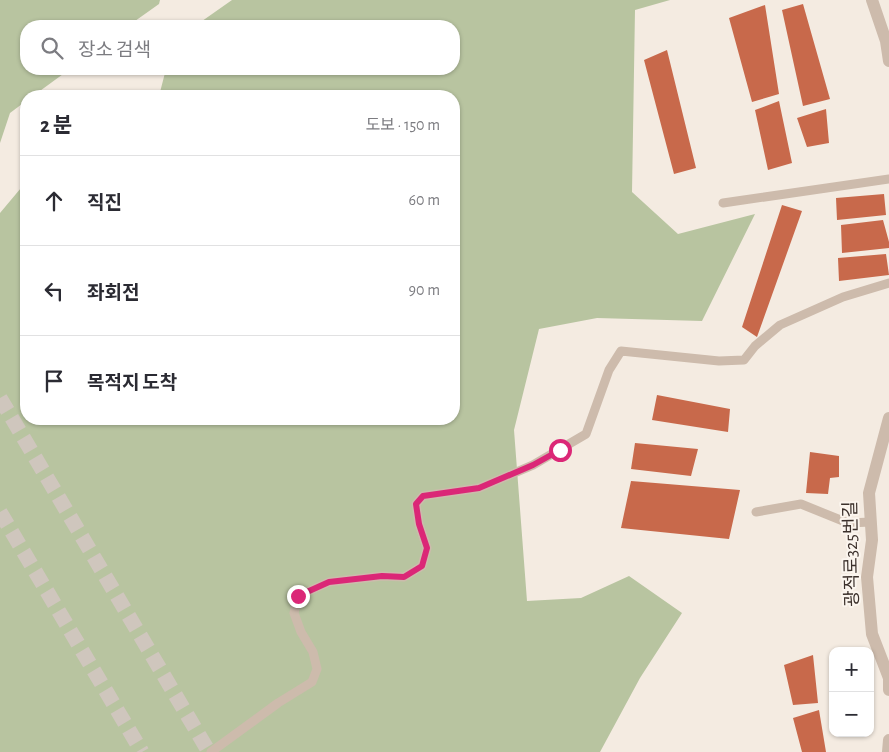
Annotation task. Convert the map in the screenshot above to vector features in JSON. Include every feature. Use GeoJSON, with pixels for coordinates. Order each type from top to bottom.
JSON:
{"type":"FeatureCollection","features":[{"type":"Feature","properties":{"kind":"street"},"geometry":{"type":"LineString","coordinates":[[872,0],[886,41],[889,61]]}},
{"type":"Feature","properties":{"kind":"street","name":"광적로325번길"},"geometry":{"type":"LineString","coordinates":[[889,418],[869,493],[872,540],[867,577],[872,634],[889,678],[889,690]]}},
{"type":"Feature","properties":{"kind":"street"},"geometry":{"type":"LineString","coordinates":[[888,752],[889,740]]}},
{"type":"Feature","properties":{"kind":"lane"},"geometry":{"type":"LineString","coordinates":[[723,203],[889,179]]}},
{"type":"Feature","properties":{"kind":"lane"},"geometry":{"type":"LineString","coordinates":[[211,752],[278,703],[312,682],[318,669],[313,652],[301,632],[294,613],[298,596],[329,582],[382,576],[404,577],[422,566],[427,548],[419,524],[416,504],[423,496],[479,488],[533,465],[586,434],[608,370],[621,351],[719,361],[744,360],[756,346],[780,325],[843,297],[889,284]]}},
{"type":"Feature","properties":{"kind":"lane"},"geometry":{"type":"LineString","coordinates":[[756,512],[801,504],[848,523],[871,522]]}},
{"type":"Feature","properties":{"kind":"green space"},"geometry":{"type":"Polygon","coordinates":[[[0,0],[160,0],[159,4],[136,20],[20,20],[20,75],[62,75],[41,90],[20,90],[20,106],[10,113],[0,143],[0,0]]]}},
{"type":"Feature","properties":{"kind":"green space"},"geometry":{"type":"Polygon","coordinates":[[[232,0],[670,0],[635,10],[632,192],[678,234],[755,214],[702,321],[597,318],[539,329],[514,430],[527,601],[581,598],[629,576],[682,613],[640,678],[600,752],[0,752],[0,213],[20,189],[20,425],[460,425],[460,90],[161,90],[164,75],[460,75],[460,20],[204,20],[232,0]]]}},
{"type":"Feature","properties":{"kind":"building"},"geometry":{"type":"Polygon","coordinates":[[[803,4],[830,99],[803,106],[782,10],[803,4]]]}},
{"type":"Feature","properties":{"kind":"building"},"geometry":{"type":"Polygon","coordinates":[[[765,5],[779,94],[752,102],[729,18],[765,5]]]}},
{"type":"Feature","properties":{"kind":"building"},"geometry":{"type":"Polygon","coordinates":[[[667,50],[696,168],[674,174],[644,60],[667,50]]]}},
{"type":"Feature","properties":{"kind":"building"},"geometry":{"type":"Polygon","coordinates":[[[779,101],[792,163],[768,170],[755,110],[779,101]]]}},
{"type":"Feature","properties":{"kind":"building"},"geometry":{"type":"Polygon","coordinates":[[[826,109],[829,143],[807,147],[797,118],[826,109]]]}},
{"type":"Feature","properties":{"kind":"building"},"geometry":{"type":"Polygon","coordinates":[[[884,194],[886,215],[837,220],[836,198],[884,194]]]}},
{"type":"Feature","properties":{"kind":"building"},"geometry":{"type":"Polygon","coordinates":[[[782,205],[802,211],[757,337],[742,327],[782,205]]]}},
{"type":"Feature","properties":{"kind":"building"},"geometry":{"type":"Polygon","coordinates":[[[883,220],[889,248],[842,253],[841,225],[883,220]]]}},
{"type":"Feature","properties":{"kind":"building"},"geometry":{"type":"Polygon","coordinates":[[[886,254],[889,275],[839,281],[838,258],[886,254]]]}},
{"type":"Feature","properties":{"kind":"building"},"geometry":{"type":"Polygon","coordinates":[[[657,395],[730,409],[728,432],[652,420],[657,395]]]}},
{"type":"Feature","properties":{"kind":"building"},"geometry":{"type":"Polygon","coordinates":[[[635,443],[698,449],[691,476],[631,469],[635,443]]]}},
{"type":"Feature","properties":{"kind":"building"},"geometry":{"type":"Polygon","coordinates":[[[810,452],[839,456],[839,477],[830,478],[828,494],[806,493],[810,452]]]}},
{"type":"Feature","properties":{"kind":"building"},"geometry":{"type":"Polygon","coordinates":[[[631,481],[740,490],[729,539],[621,528],[631,481]]]}},
{"type":"Feature","properties":{"kind":"building"},"geometry":{"type":"Polygon","coordinates":[[[813,655],[818,703],[793,705],[784,665],[813,655]]]}},
{"type":"Feature","properties":{"kind":"building"},"geometry":{"type":"Polygon","coordinates":[[[819,710],[826,752],[802,752],[793,718],[819,710]]]}},
{"type":"Feature","properties":{"kind":"tunnel"},"geometry":{"type":"LineString","coordinates":[[0,398],[209,752]]}},
{"type":"Feature","properties":{"kind":"tunnel"},"geometry":{"type":"LineString","coordinates":[[0,512],[142,752]]}},
{"type":"Feature","properties":{"kind":"route"},"geometry":{"type":"LineString","coordinates":[[298,596],[329,582],[382,576],[404,577],[422,566],[427,548],[419,524],[416,504],[423,496],[479,488],[533,465],[560,450]]}}]}
